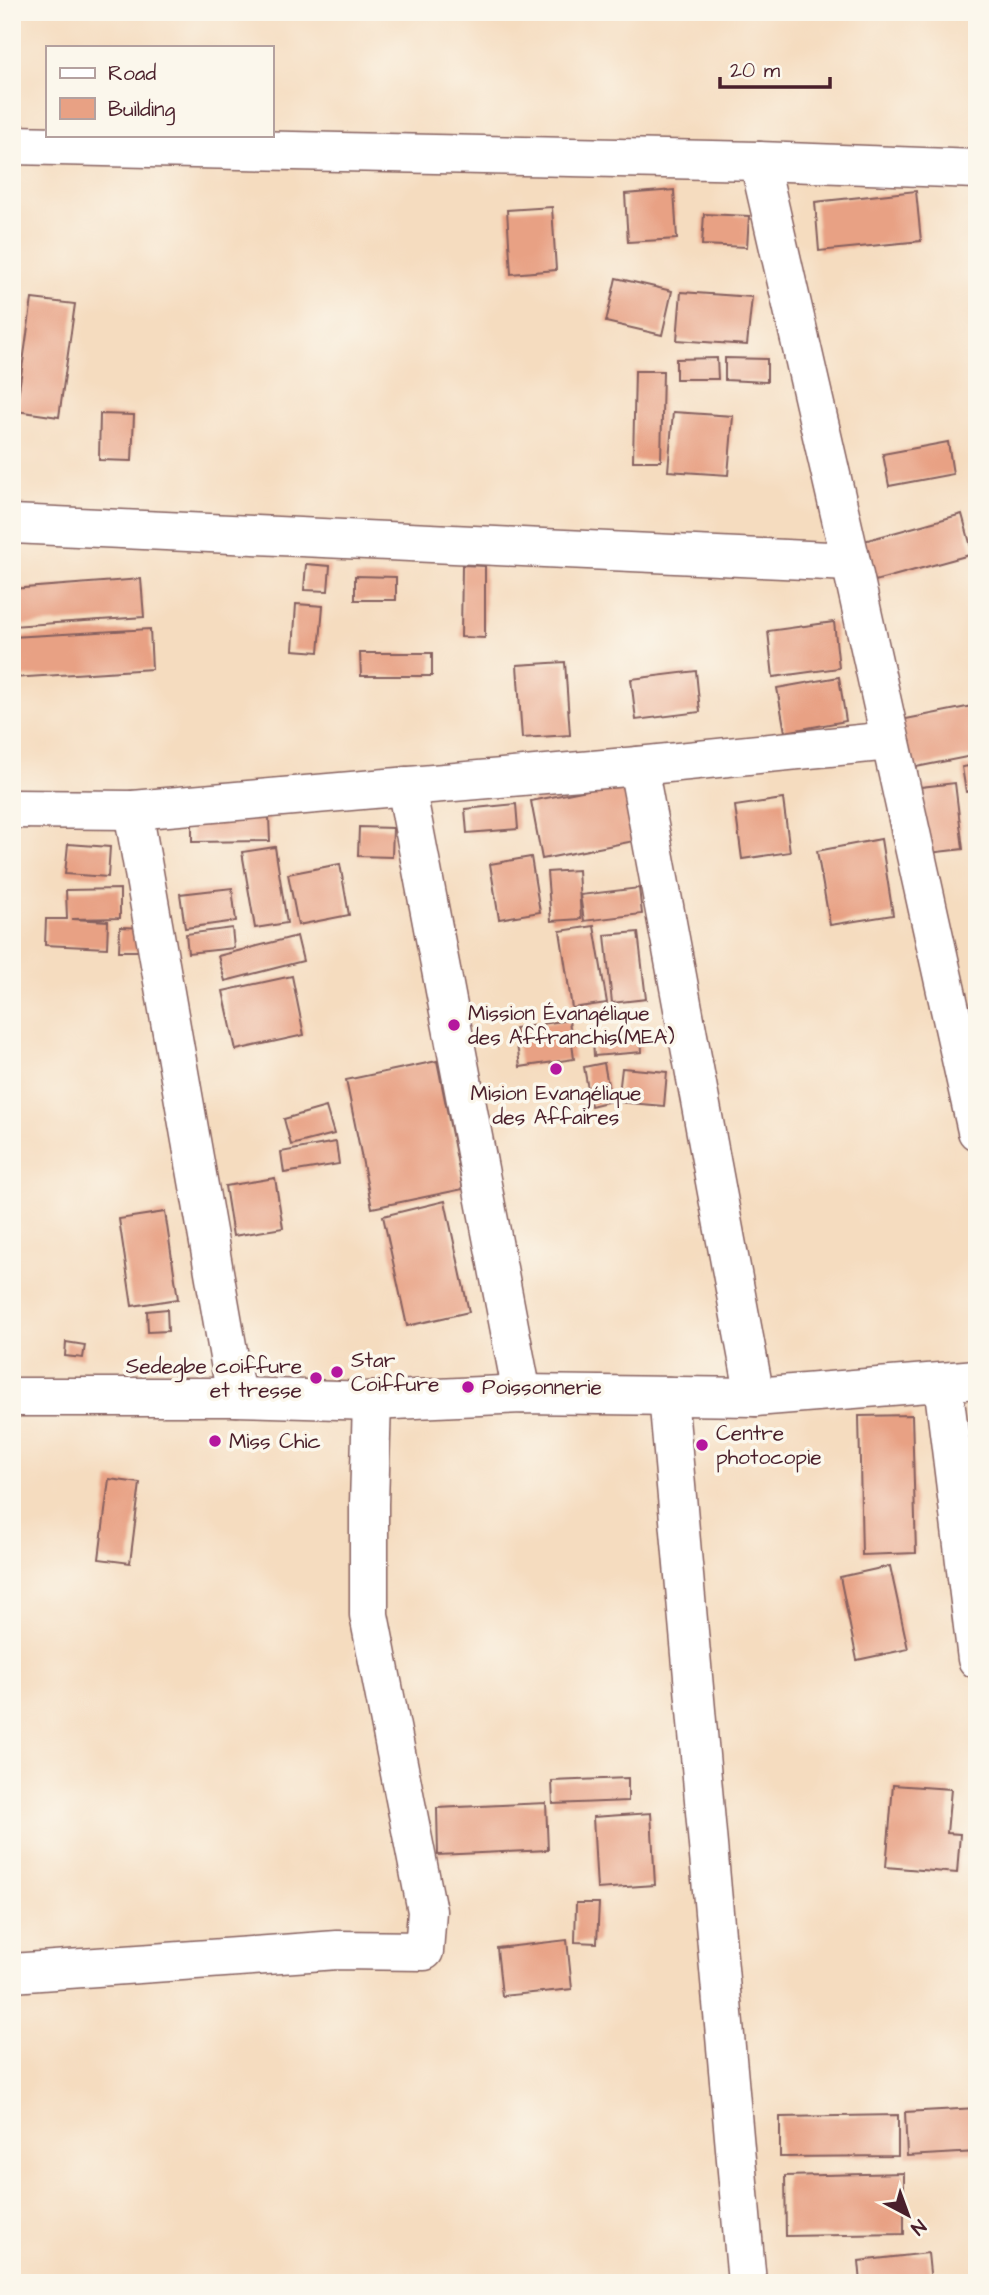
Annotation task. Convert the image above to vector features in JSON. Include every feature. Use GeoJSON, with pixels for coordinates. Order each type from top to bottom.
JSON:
{"type":"FeatureCollection","features":[{"type":"Feature","properties":{"kind":"street"},"geometry":{"type":"LineString","coordinates":[[12,145],[759,161],[977,169]]}},
{"type":"Feature","properties":{"kind":"street"},"geometry":{"type":"LineString","coordinates":[[759,161],[977,1131]]}},
{"type":"Feature","properties":{"kind":"street"},"geometry":{"type":"LineString","coordinates":[[12,524],[851,562]]}},
{"type":"Feature","properties":{"kind":"street"},"geometry":{"type":"LineString","coordinates":[[12,809],[133,810],[890,741]]}},
{"type":"Feature","properties":{"kind":"street"},"geometry":{"type":"LineString","coordinates":[[638,766],[755,1397]]}},
{"type":"Feature","properties":{"kind":"street"},"geometry":{"type":"LineString","coordinates":[[405,786],[522,1394]]}},
{"type":"Feature","properties":{"kind":"street"},"geometry":{"type":"LineString","coordinates":[[133,810],[236,1397]]}},
{"type":"Feature","properties":{"kind":"street"},"geometry":{"type":"LineString","coordinates":[[12,1397],[236,1397],[372,1401],[522,1394],[755,1397],[960,1381],[977,1659]]}},
{"type":"Feature","properties":{"kind":"street"},"geometry":{"type":"LineString","coordinates":[[668,1396],[747,2283]]}},
{"type":"Feature","properties":{"kind":"street"},"geometry":{"type":"LineString","coordinates":[[12,1973],[337,1951],[424,1951],[427,1912],[369,1615],[372,1401]]}},
{"type":"Feature","properties":{"kind":"building"},"geometry":{"type":"Polygon","coordinates":[[[674,190],[677,239],[628,242],[625,194],[674,190]]]}},
{"type":"Feature","properties":{"kind":"building"},"geometry":{"type":"Polygon","coordinates":[[[916,191],[921,241],[819,251],[815,202],[916,191]]]}},
{"type":"Feature","properties":{"kind":"building"},"geometry":{"type":"Polygon","coordinates":[[[552,207],[556,270],[511,274],[507,210],[552,207]]]}},
{"type":"Feature","properties":{"kind":"building"},"geometry":{"type":"Polygon","coordinates":[[[704,214],[749,216],[747,247],[702,245],[704,214]]]}},
{"type":"Feature","properties":{"kind":"building"},"geometry":{"type":"Polygon","coordinates":[[[616,278],[672,291],[662,335],[606,322],[616,278]]]}},
{"type":"Feature","properties":{"kind":"building"},"geometry":{"type":"Polygon","coordinates":[[[681,292],[752,297],[747,345],[677,340],[681,292]]]}},
{"type":"Feature","properties":{"kind":"building"},"geometry":{"type":"Polygon","coordinates":[[[32,299],[75,304],[59,417],[16,411],[32,299]]]}},
{"type":"Feature","properties":{"kind":"building"},"geometry":{"type":"Polygon","coordinates":[[[717,358],[718,379],[676,379],[676,359],[717,358]]]}},
{"type":"Feature","properties":{"kind":"building"},"geometry":{"type":"Polygon","coordinates":[[[725,358],[767,359],[767,382],[725,380],[725,358]]]}},
{"type":"Feature","properties":{"kind":"building"},"geometry":{"type":"Polygon","coordinates":[[[635,371],[663,371],[661,461],[633,461],[635,371]]]}},
{"type":"Feature","properties":{"kind":"building"},"geometry":{"type":"Polygon","coordinates":[[[673,412],[733,416],[728,475],[668,471],[673,412]]]}},
{"type":"Feature","properties":{"kind":"building"},"geometry":{"type":"Polygon","coordinates":[[[100,414],[134,415],[132,461],[99,460],[100,414]]]}},
{"type":"Feature","properties":{"kind":"building"},"geometry":{"type":"Polygon","coordinates":[[[948,442],[953,474],[889,486],[883,454],[948,442]]]}},
{"type":"Feature","properties":{"kind":"building"},"geometry":{"type":"Polygon","coordinates":[[[962,514],[973,554],[875,581],[864,541],[962,514]]]}},
{"type":"Feature","properties":{"kind":"building"},"geometry":{"type":"Polygon","coordinates":[[[306,564],[330,566],[328,591],[304,590],[306,564]]]}},
{"type":"Feature","properties":{"kind":"building"},"geometry":{"type":"Polygon","coordinates":[[[462,565],[485,566],[485,638],[461,637],[462,565]]]}},
{"type":"Feature","properties":{"kind":"building"},"geometry":{"type":"Polygon","coordinates":[[[355,576],[396,577],[396,600],[355,600],[355,576]]]}},
{"type":"Feature","properties":{"kind":"building"},"geometry":{"type":"Polygon","coordinates":[[[141,579],[144,617],[12,626],[12,589],[141,579]]]}},
{"type":"Feature","properties":{"kind":"building"},"geometry":{"type":"Polygon","coordinates":[[[296,604],[323,606],[319,652],[293,650],[296,604]]]}},
{"type":"Feature","properties":{"kind":"building"},"geometry":{"type":"Polygon","coordinates":[[[834,622],[839,668],[773,677],[768,631],[834,622]]]}},
{"type":"Feature","properties":{"kind":"building"},"geometry":{"type":"Polygon","coordinates":[[[150,629],[152,669],[12,678],[12,637],[150,629]]]}},
{"type":"Feature","properties":{"kind":"building"},"geometry":{"type":"Polygon","coordinates":[[[360,653],[432,653],[432,676],[361,676],[360,653]]]}},
{"type":"Feature","properties":{"kind":"building"},"geometry":{"type":"Polygon","coordinates":[[[565,662],[570,735],[522,738],[517,665],[565,662]]]}},
{"type":"Feature","properties":{"kind":"building"},"geometry":{"type":"Polygon","coordinates":[[[696,671],[700,712],[636,720],[631,679],[696,671]]]}},
{"type":"Feature","properties":{"kind":"building"},"geometry":{"type":"Polygon","coordinates":[[[839,677],[846,721],[785,732],[777,688],[839,677]]]}},
{"type":"Feature","properties":{"kind":"building"},"geometry":{"type":"Polygon","coordinates":[[[977,705],[977,755],[911,768],[901,720],[977,705]]]}},
{"type":"Feature","properties":{"kind":"building"},"geometry":{"type":"Polygon","coordinates":[[[977,765],[977,791],[966,792],[962,767],[977,765]]]}},
{"type":"Feature","properties":{"kind":"building"},"geometry":{"type":"Polygon","coordinates":[[[623,783],[634,841],[542,859],[531,801],[623,783]]]}},
{"type":"Feature","properties":{"kind":"building"},"geometry":{"type":"Polygon","coordinates":[[[955,783],[963,849],[929,853],[921,787],[955,783]]]}},
{"type":"Feature","properties":{"kind":"building"},"geometry":{"type":"Polygon","coordinates":[[[783,799],[790,852],[742,859],[735,806],[783,799]]]}},
{"type":"Feature","properties":{"kind":"building"},"geometry":{"type":"Polygon","coordinates":[[[516,804],[518,829],[467,833],[465,809],[516,804]]]}},
{"type":"Feature","properties":{"kind":"building"},"geometry":{"type":"Polygon","coordinates":[[[269,817],[270,841],[192,842],[192,818],[269,817]]]}},
{"type":"Feature","properties":{"kind":"building"},"geometry":{"type":"Polygon","coordinates":[[[359,827],[393,828],[392,857],[358,856],[359,827]]]}},
{"type":"Feature","properties":{"kind":"building"},"geometry":{"type":"Polygon","coordinates":[[[881,839],[893,915],[830,925],[817,851],[881,839]]]}},
{"type":"Feature","properties":{"kind":"building"},"geometry":{"type":"Polygon","coordinates":[[[68,844],[110,847],[108,877],[65,874],[68,844]]]}},
{"type":"Feature","properties":{"kind":"building"},"geometry":{"type":"Polygon","coordinates":[[[275,847],[287,923],[255,928],[242,852],[275,847]]]}},
{"type":"Feature","properties":{"kind":"building"},"geometry":{"type":"Polygon","coordinates":[[[531,857],[540,912],[499,919],[490,864],[531,857]]]}},
{"type":"Feature","properties":{"kind":"building"},"geometry":{"type":"Polygon","coordinates":[[[340,864],[349,915],[298,925],[288,874],[340,864]]]}},
{"type":"Feature","properties":{"kind":"building"},"geometry":{"type":"Polygon","coordinates":[[[578,870],[581,919],[551,921],[547,872],[578,870]]]}},
{"type":"Feature","properties":{"kind":"building"},"geometry":{"type":"Polygon","coordinates":[[[232,888],[236,921],[185,928],[180,894],[232,888]]]}},
{"type":"Feature","properties":{"kind":"building"},"geometry":{"type":"Polygon","coordinates":[[[639,888],[642,914],[584,921],[580,895],[639,888]]]}},
{"type":"Feature","properties":{"kind":"building"},"geometry":{"type":"Polygon","coordinates":[[[120,889],[120,918],[72,919],[108,921],[107,948],[45,945],[46,919],[67,919],[66,890],[120,889]]]}},
{"type":"Feature","properties":{"kind":"building"},"geometry":{"type":"Polygon","coordinates":[[[594,926],[607,1003],[572,1008],[560,931],[594,926]]]}},
{"type":"Feature","properties":{"kind":"building"},"geometry":{"type":"Polygon","coordinates":[[[120,927],[147,928],[146,951],[119,951],[120,927]]]}},
{"type":"Feature","properties":{"kind":"building"},"geometry":{"type":"Polygon","coordinates":[[[232,928],[234,948],[188,953],[186,934],[232,928]]]}},
{"type":"Feature","properties":{"kind":"building"},"geometry":{"type":"Polygon","coordinates":[[[638,932],[646,999],[612,1003],[605,935],[638,932]]]}},
{"type":"Feature","properties":{"kind":"building"},"geometry":{"type":"Polygon","coordinates":[[[297,936],[303,961],[225,981],[218,956],[297,936]]]}},
{"type":"Feature","properties":{"kind":"building"},"geometry":{"type":"Polygon","coordinates":[[[292,976],[304,1035],[236,1050],[223,991],[292,976]]]}},
{"type":"Feature","properties":{"kind":"building"},"geometry":{"type":"Polygon","coordinates":[[[569,1020],[574,1059],[520,1067],[515,1028],[569,1020]]]}},
{"type":"Feature","properties":{"kind":"building"},"geometry":{"type":"Polygon","coordinates":[[[641,1036],[642,1052],[594,1056],[593,1039],[641,1036]]]}},
{"type":"Feature","properties":{"kind":"building"},"geometry":{"type":"Polygon","coordinates":[[[437,1061],[463,1189],[372,1208],[346,1080],[437,1061]]]}},
{"type":"Feature","properties":{"kind":"building"},"geometry":{"type":"Polygon","coordinates":[[[604,1063],[611,1101],[591,1106],[584,1067],[604,1063]]]}},
{"type":"Feature","properties":{"kind":"building"},"geometry":{"type":"Polygon","coordinates":[[[622,1068],[667,1072],[664,1106],[618,1102],[622,1068]]]}},
{"type":"Feature","properties":{"kind":"building"},"geometry":{"type":"Polygon","coordinates":[[[326,1107],[334,1134],[291,1145],[284,1119],[326,1107]]]}},
{"type":"Feature","properties":{"kind":"building"},"geometry":{"type":"Polygon","coordinates":[[[336,1142],[339,1164],[284,1173],[281,1152],[336,1142]]]}},
{"type":"Feature","properties":{"kind":"building"},"geometry":{"type":"Polygon","coordinates":[[[275,1178],[283,1228],[233,1236],[225,1186],[275,1178]]]}},
{"type":"Feature","properties":{"kind":"building"},"geometry":{"type":"Polygon","coordinates":[[[445,1201],[469,1312],[407,1326],[383,1216],[445,1201]]]}},
{"type":"Feature","properties":{"kind":"building"},"geometry":{"type":"Polygon","coordinates":[[[165,1212],[178,1299],[132,1306],[119,1219],[165,1212]]]}},
{"type":"Feature","properties":{"kind":"building"},"geometry":{"type":"Polygon","coordinates":[[[167,1309],[168,1331],[148,1332],[147,1311],[167,1309]]]}},
{"type":"Feature","properties":{"kind":"building"},"geometry":{"type":"Polygon","coordinates":[[[66,1342],[85,1345],[83,1358],[65,1356],[66,1342]]]}},
{"type":"Feature","properties":{"kind":"building"},"geometry":{"type":"Polygon","coordinates":[[[912,1415],[916,1553],[862,1555],[859,1416],[912,1415]]]}},
{"type":"Feature","properties":{"kind":"building"},"geometry":{"type":"Polygon","coordinates":[[[109,1479],[140,1483],[130,1563],[99,1559],[109,1479]]]}},
{"type":"Feature","properties":{"kind":"building"},"geometry":{"type":"Polygon","coordinates":[[[890,1566],[908,1649],[857,1660],[840,1577],[890,1566]]]}},
{"type":"Feature","properties":{"kind":"building"},"geometry":{"type":"Polygon","coordinates":[[[628,1778],[628,1801],[553,1804],[552,1781],[628,1778]]]}},
{"type":"Feature","properties":{"kind":"building"},"geometry":{"type":"Polygon","coordinates":[[[893,1785],[951,1789],[947,1833],[960,1834],[957,1873],[886,1867],[893,1785]]]}},
{"type":"Feature","properties":{"kind":"building"},"geometry":{"type":"Polygon","coordinates":[[[546,1803],[548,1850],[438,1855],[437,1808],[546,1803]]]}},
{"type":"Feature","properties":{"kind":"building"},"geometry":{"type":"Polygon","coordinates":[[[651,1813],[655,1885],[597,1889],[593,1817],[651,1813]]]}},
{"type":"Feature","properties":{"kind":"building"},"geometry":{"type":"Polygon","coordinates":[[[576,1903],[599,1903],[597,1943],[575,1942],[576,1903]]]}},
{"type":"Feature","properties":{"kind":"building"},"geometry":{"type":"Polygon","coordinates":[[[567,1940],[572,1989],[502,1996],[497,1948],[567,1940]]]}},
{"type":"Feature","properties":{"kind":"building"},"geometry":{"type":"Polygon","coordinates":[[[977,2108],[977,2152],[907,2156],[905,2112],[977,2108]]]}},
{"type":"Feature","properties":{"kind":"building"},"geometry":{"type":"Polygon","coordinates":[[[898,2115],[898,2156],[780,2157],[780,2117],[898,2115]]]}},
{"type":"Feature","properties":{"kind":"building"},"geometry":{"type":"Polygon","coordinates":[[[904,2173],[904,2234],[786,2236],[785,2176],[904,2173]]]}},
{"type":"Feature","properties":{"kind":"building"},"geometry":{"type":"Polygon","coordinates":[[[928,2253],[931,2283],[861,2283],[859,2261],[928,2253]]]}},
{"type":"Feature","properties":{"kind":"place","name":"Mission Évangélique des Affranchis(MEA)"},"geometry":{"type":"Point","coordinates":[454,1025]}},
{"type":"Feature","properties":{"kind":"place","name":"Mision Evangélique des Affaires"},"geometry":{"type":"Point","coordinates":[556,1069]}},
{"type":"Feature","properties":{"kind":"place","name":"Star Coiffure"},"geometry":{"type":"Point","coordinates":[337,1372]}},
{"type":"Feature","properties":{"kind":"place","name":"Sedegbe coiffure et tresse"},"geometry":{"type":"Point","coordinates":[316,1378]}},
{"type":"Feature","properties":{"kind":"place","name":"Poissonnerie"},"geometry":{"type":"Point","coordinates":[468,1387]}},
{"type":"Feature","properties":{"kind":"place","name":"Miss Chic"},"geometry":{"type":"Point","coordinates":[215,1441]}},
{"type":"Feature","properties":{"kind":"place","name":"Centre photocopie"},"geometry":{"type":"Point","coordinates":[702,1445]}}]}
